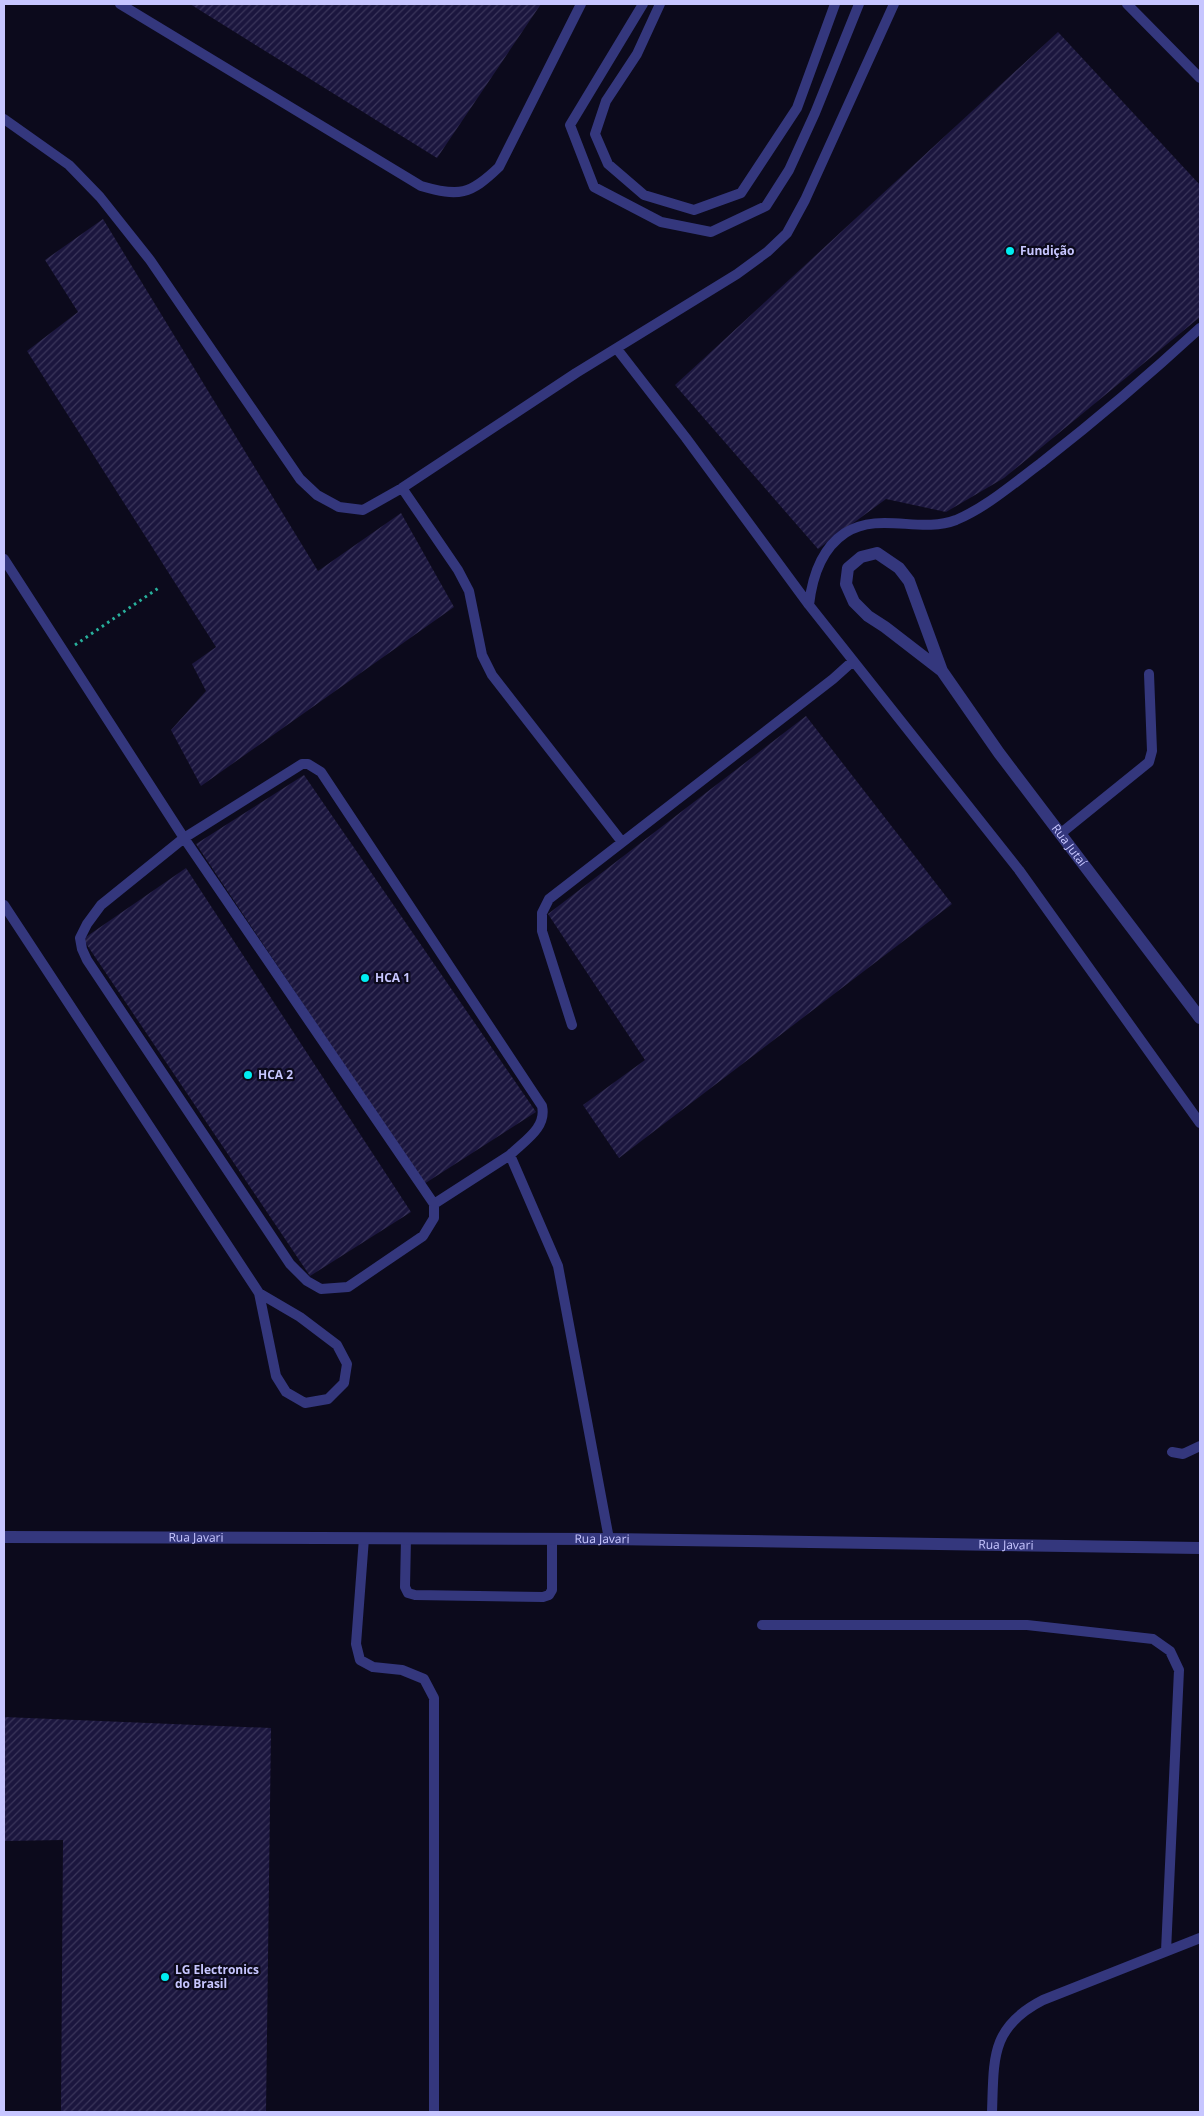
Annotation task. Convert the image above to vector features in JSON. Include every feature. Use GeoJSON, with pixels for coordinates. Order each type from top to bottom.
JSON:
{"type":"FeatureCollection","features":[{"type":"Feature","properties":{"kind":"street","name":"Rua Jutaí"},"geometry":{"type":"LineString","coordinates":[[942,671],[868,616],[854,602],[846,584],[848,568],[861,557],[877,553],[899,568],[909,581],[942,671],[999,753],[1200,1018]]}},
{"type":"Feature","properties":{"kind":"street","name":"Rua Javari"},"geometry":{"type":"LineString","coordinates":[[4,1536],[552,1538],[1200,1548]]}},
{"type":"Feature","properties":{"kind":"lane"},"geometry":{"type":"LineString","coordinates":[[120,4],[421,186],[444,193],[466,192],[484,182],[499,167],[581,4]]}},
{"type":"Feature","properties":{"kind":"lane"},"geometry":{"type":"LineString","coordinates":[[643,4],[570,125],[594,186],[661,222],[712,232],[766,206],[789,170],[816,113],[859,4]]}},
{"type":"Feature","properties":{"kind":"lane"},"geometry":{"type":"LineString","coordinates":[[660,4],[637,54],[606,101],[595,134],[608,164],[644,196],[694,210],[741,193],[797,108],[835,4]]}},
{"type":"Feature","properties":{"kind":"lane"},"geometry":{"type":"LineString","coordinates":[[4,120],[69,165],[100,198],[150,260],[300,479],[317,495],[339,507],[363,510],[402,488],[576,373],[737,274],[767,252],[787,233],[894,4]]}},
{"type":"Feature","properties":{"kind":"lane"},"geometry":{"type":"LineString","coordinates":[[1126,4],[1200,78]]}},
{"type":"Feature","properties":{"kind":"lane"},"geometry":{"type":"LineString","coordinates":[[809,605],[812,581],[820,563],[830,548],[844,534],[860,525],[876,522],[937,524],[954,520],[972,512],[1012,485],[1088,426],[1200,328]]}},
{"type":"Feature","properties":{"kind":"lane"},"geometry":{"type":"LineString","coordinates":[[617,349],[686,438],[809,605],[1019,870],[1200,1123]]}},
{"type":"Feature","properties":{"kind":"lane"},"geometry":{"type":"LineString","coordinates":[[402,488],[458,570],[469,591],[482,655],[492,675],[622,842]]}},
{"type":"Feature","properties":{"kind":"lane"},"geometry":{"type":"LineString","coordinates":[[4,559],[184,838],[434,1204],[434,1218],[423,1236],[348,1288],[321,1289],[306,1281],[290,1264],[87,960],[80,938],[87,924],[101,905],[184,838],[302,764],[308,764],[321,772],[542,1106],[544,1115],[540,1126],[510,1155],[434,1204]]}},
{"type":"Feature","properties":{"kind":"lane"},"geometry":{"type":"LineString","coordinates":[[572,1024],[542,931],[542,913],[549,899],[833,679],[853,661]]}},
{"type":"Feature","properties":{"kind":"lane"},"geometry":{"type":"LineString","coordinates":[[1060,834],[1149,762],[1152,750],[1149,674]]}},
{"type":"Feature","properties":{"kind":"lane"},"geometry":{"type":"LineString","coordinates":[[4,905],[259,1293],[276,1376],[286,1392],[304,1403],[328,1400],[344,1383],[347,1364],[337,1345],[300,1317],[259,1293]]}},
{"type":"Feature","properties":{"kind":"lane"},"geometry":{"type":"LineString","coordinates":[[510,1155],[558,1266],[609,1539]]}},
{"type":"Feature","properties":{"kind":"lane"},"geometry":{"type":"LineString","coordinates":[[1172,1452],[1182,1454],[1200,1446]]}},
{"type":"Feature","properties":{"kind":"lane"},"geometry":{"type":"LineString","coordinates":[[364,1538],[356,1644],[360,1660],[373,1667],[402,1670],[424,1679],[434,1698],[434,2112]]}},
{"type":"Feature","properties":{"kind":"lane"},"geometry":{"type":"LineString","coordinates":[[406,1538],[405,1588],[408,1593],[415,1595],[544,1597],[549,1595],[552,1590],[552,1538]]}},
{"type":"Feature","properties":{"kind":"lane"},"geometry":{"type":"LineString","coordinates":[[762,1625],[1026,1625],[1153,1638],[1170,1651],[1179,1670],[1166,1951]]}},
{"type":"Feature","properties":{"kind":"lane"},"geometry":{"type":"LineString","coordinates":[[992,2112],[996,2052],[1003,2035],[1014,2019],[1026,2009],[1044,2000],[1200,1938]]}},
{"type":"Feature","properties":{"kind":"path"},"geometry":{"type":"LineString","coordinates":[[64,652],[160,587]]}},
{"type":"Feature","properties":{"kind":"building"},"geometry":{"type":"Polygon","coordinates":[[[190,4],[541,4],[437,158],[190,4]]]}},
{"type":"Feature","properties":{"kind":"building","name":"Fundição"},"geometry":{"type":"Polygon","coordinates":[[[1058,32],[1200,185],[1200,317],[1004,478],[946,512],[886,499],[818,549],[675,385],[1058,32]]]}},
{"type":"Feature","properties":{"kind":"building"},"geometry":{"type":"Polygon","coordinates":[[[103,219],[318,571],[401,513],[454,607],[201,786],[171,730],[206,691],[192,664],[216,647],[27,351],[78,312],[45,260],[103,219]]]}},
{"type":"Feature","properties":{"kind":"building"},"geometry":{"type":"Polygon","coordinates":[[[806,716],[952,904],[619,1158],[583,1105],[645,1060],[548,914],[806,716]]]}},
{"type":"Feature","properties":{"kind":"building","name":"HCA 1"},"geometry":{"type":"Polygon","coordinates":[[[304,775],[536,1112],[424,1184],[196,844],[304,775]]]}},
{"type":"Feature","properties":{"kind":"building","name":"HCA 2"},"geometry":{"type":"Polygon","coordinates":[[[186,868],[411,1212],[310,1276],[83,939],[186,868]]]}},
{"type":"Feature","properties":{"kind":"building","name":"LG Electronics do Brasil"},"geometry":{"type":"Polygon","coordinates":[[[4,1717],[271,1728],[266,2112],[61,2112],[63,1840],[4,1841],[4,1717]]]}},
{"type":"Feature","properties":{"kind":"place","name":"Fundição"},"geometry":{"type":"Point","coordinates":[1010,251]}},
{"type":"Feature","properties":{"kind":"place","name":"HCA 1"},"geometry":{"type":"Point","coordinates":[365,978]}},
{"type":"Feature","properties":{"kind":"place","name":"HCA 2"},"geometry":{"type":"Point","coordinates":[248,1075]}},
{"type":"Feature","properties":{"kind":"place","name":"LG Electronics do Brasil"},"geometry":{"type":"Point","coordinates":[165,1977]}}]}
